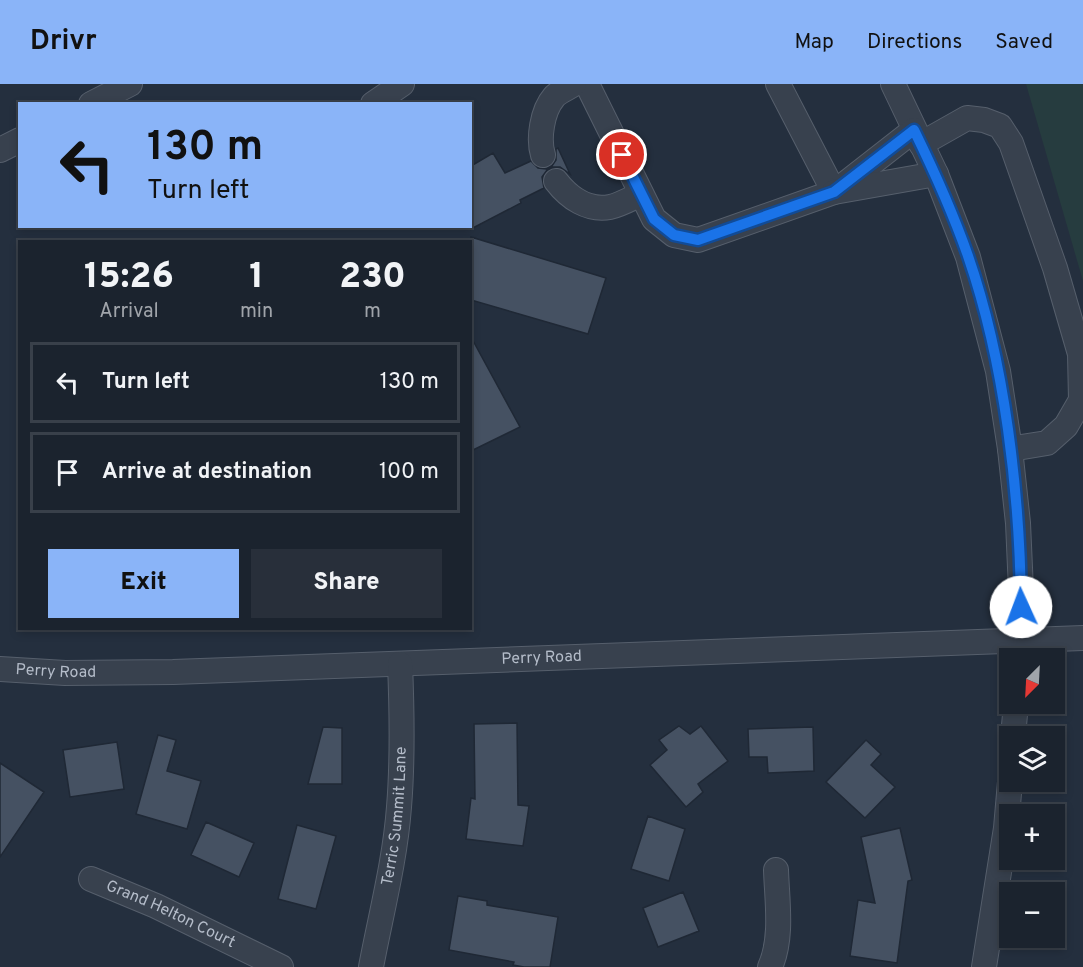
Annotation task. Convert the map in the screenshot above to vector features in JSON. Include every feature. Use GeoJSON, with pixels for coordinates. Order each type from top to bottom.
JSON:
{"type":"FeatureCollection","features":[{"type":"Feature","properties":{"kind":"street"},"geometry":{"type":"LineString","coordinates":[[95,102],[130,84]]}},
{"type":"Feature","properties":{"kind":"street"},"geometry":{"type":"LineString","coordinates":[[375,102],[402,84]]}},
{"type":"Feature","properties":{"kind":"street"},"geometry":{"type":"LineString","coordinates":[[543,156],[540,144],[542,122],[554,96],[574,84]]}},
{"type":"Feature","properties":{"kind":"street"},"geometry":{"type":"LineString","coordinates":[[587,84],[654,219],[674,235],[698,240],[834,192],[936,174]]}},
{"type":"Feature","properties":{"kind":"street"},"geometry":{"type":"LineString","coordinates":[[778,84],[834,192]]}},
{"type":"Feature","properties":{"kind":"street"},"geometry":{"type":"LineString","coordinates":[[893,84],[936,174],[968,257],[998,371],[1018,523],[1021,648]]}},
{"type":"Feature","properties":{"kind":"street"},"geometry":{"type":"LineString","coordinates":[[834,192],[917,137],[967,118],[984,120],[1000,126],[1011,143],[1055,268],[1080,354],[1081,400],[1066,426],[1047,443],[1010,449]]}},
{"type":"Feature","properties":{"kind":"street"},"geometry":{"type":"LineString","coordinates":[[0,150],[18,141]]}},
{"type":"Feature","properties":{"kind":"street"},"geometry":{"type":"LineString","coordinates":[[556,181],[564,191],[585,206],[610,207],[641,194]]}},
{"type":"Feature","properties":{"kind":"street","name":"Perry Road"},"geometry":{"type":"LineString","coordinates":[[1031,648],[1083,638]]}},
{"type":"Feature","properties":{"kind":"street","name":"Perry Road"},"geometry":{"type":"LineString","coordinates":[[0,669],[65,673],[173,672],[400,664],[999,650]]}},
{"type":"Feature","properties":{"kind":"street","name":"Terric Summit Lane"},"geometry":{"type":"LineString","coordinates":[[371,967],[392,862],[399,810],[403,731],[400,664]]}},
{"type":"Feature","properties":{"kind":"street"},"geometry":{"type":"LineString","coordinates":[[984,967],[1006,828],[1009,792]]}},
{"type":"Feature","properties":{"kind":"street"},"geometry":{"type":"LineString","coordinates":[[770,967],[774,958],[778,930],[776,870]]}},
{"type":"Feature","properties":{"kind":"street","name":"Grand Helton Court"},"geometry":{"type":"LineString","coordinates":[[91,879],[156,906],[281,967]]}},
{"type":"Feature","properties":{"kind":"green space"},"geometry":{"type":"Polygon","coordinates":[[[1026,84],[1083,84],[1083,281],[1026,84]]]}},
{"type":"Feature","properties":{"kind":"building"},"geometry":{"type":"Polygon","coordinates":[[[558,148],[570,174],[560,167],[547,170],[542,177],[544,188],[520,200],[521,203],[471,229],[472,165],[493,153],[505,173],[531,161],[538,168],[546,169],[556,160],[556,149],[558,148]]]}},
{"type":"Feature","properties":{"kind":"building"},"geometry":{"type":"Polygon","coordinates":[[[471,237],[606,278],[588,334],[472,300],[471,237]]]}},
{"type":"Feature","properties":{"kind":"building"},"geometry":{"type":"Polygon","coordinates":[[[472,339],[520,427],[472,451],[472,339]]]}},
{"type":"Feature","properties":{"kind":"building"},"geometry":{"type":"Polygon","coordinates":[[[517,723],[518,805],[529,806],[523,846],[466,839],[471,798],[475,799],[474,724],[517,723]]]}},
{"type":"Feature","properties":{"kind":"building"},"geometry":{"type":"Polygon","coordinates":[[[679,726],[690,734],[701,726],[728,761],[698,784],[703,792],[686,807],[650,765],[667,750],[659,740],[679,726]]]}},
{"type":"Feature","properties":{"kind":"building"},"geometry":{"type":"Polygon","coordinates":[[[323,727],[342,728],[342,784],[308,784],[323,727]]]}},
{"type":"Feature","properties":{"kind":"building"},"geometry":{"type":"Polygon","coordinates":[[[813,727],[814,771],[768,773],[767,757],[749,757],[748,729],[813,727]]]}},
{"type":"Feature","properties":{"kind":"building"},"geometry":{"type":"Polygon","coordinates":[[[158,735],[176,740],[167,771],[201,781],[187,829],[136,814],[158,735]]]}},
{"type":"Feature","properties":{"kind":"building"},"geometry":{"type":"Polygon","coordinates":[[[866,740],[881,754],[871,765],[895,787],[865,818],[826,782],[866,740]]]}},
{"type":"Feature","properties":{"kind":"building"},"geometry":{"type":"Polygon","coordinates":[[[117,742],[124,789],[70,797],[63,750],[117,742]]]}},
{"type":"Feature","properties":{"kind":"building"},"geometry":{"type":"Polygon","coordinates":[[[0,763],[44,792],[0,857],[0,763]]]}},
{"type":"Feature","properties":{"kind":"building"},"geometry":{"type":"Polygon","coordinates":[[[648,816],[685,829],[669,881],[631,869],[648,816]]]}},
{"type":"Feature","properties":{"kind":"building"},"geometry":{"type":"Polygon","coordinates":[[[206,822],[254,843],[239,877],[191,855],[206,822]]]}},
{"type":"Feature","properties":{"kind":"building"},"geometry":{"type":"Polygon","coordinates":[[[297,825],[336,836],[316,909],[278,899],[297,825]]]}},
{"type":"Feature","properties":{"kind":"building"},"geometry":{"type":"Polygon","coordinates":[[[900,828],[912,880],[908,881],[897,963],[850,956],[858,900],[875,903],[861,837],[900,828]]]}},
{"type":"Feature","properties":{"kind":"building"},"geometry":{"type":"Polygon","coordinates":[[[683,892],[699,931],[658,947],[643,908],[683,892]]]}},
{"type":"Feature","properties":{"kind":"building"},"geometry":{"type":"Polygon","coordinates":[[[458,896],[487,901],[487,905],[558,917],[550,967],[524,967],[513,965],[514,962],[449,950],[458,896]]]}},
{"type":"Feature","properties":{"kind":"route"},"geometry":{"type":"LineString","coordinates":[[622,155],[654,219],[674,235],[698,240],[834,192],[914,130],[936,174],[968,257],[998,371],[1018,523],[1021,607]]}}]}
